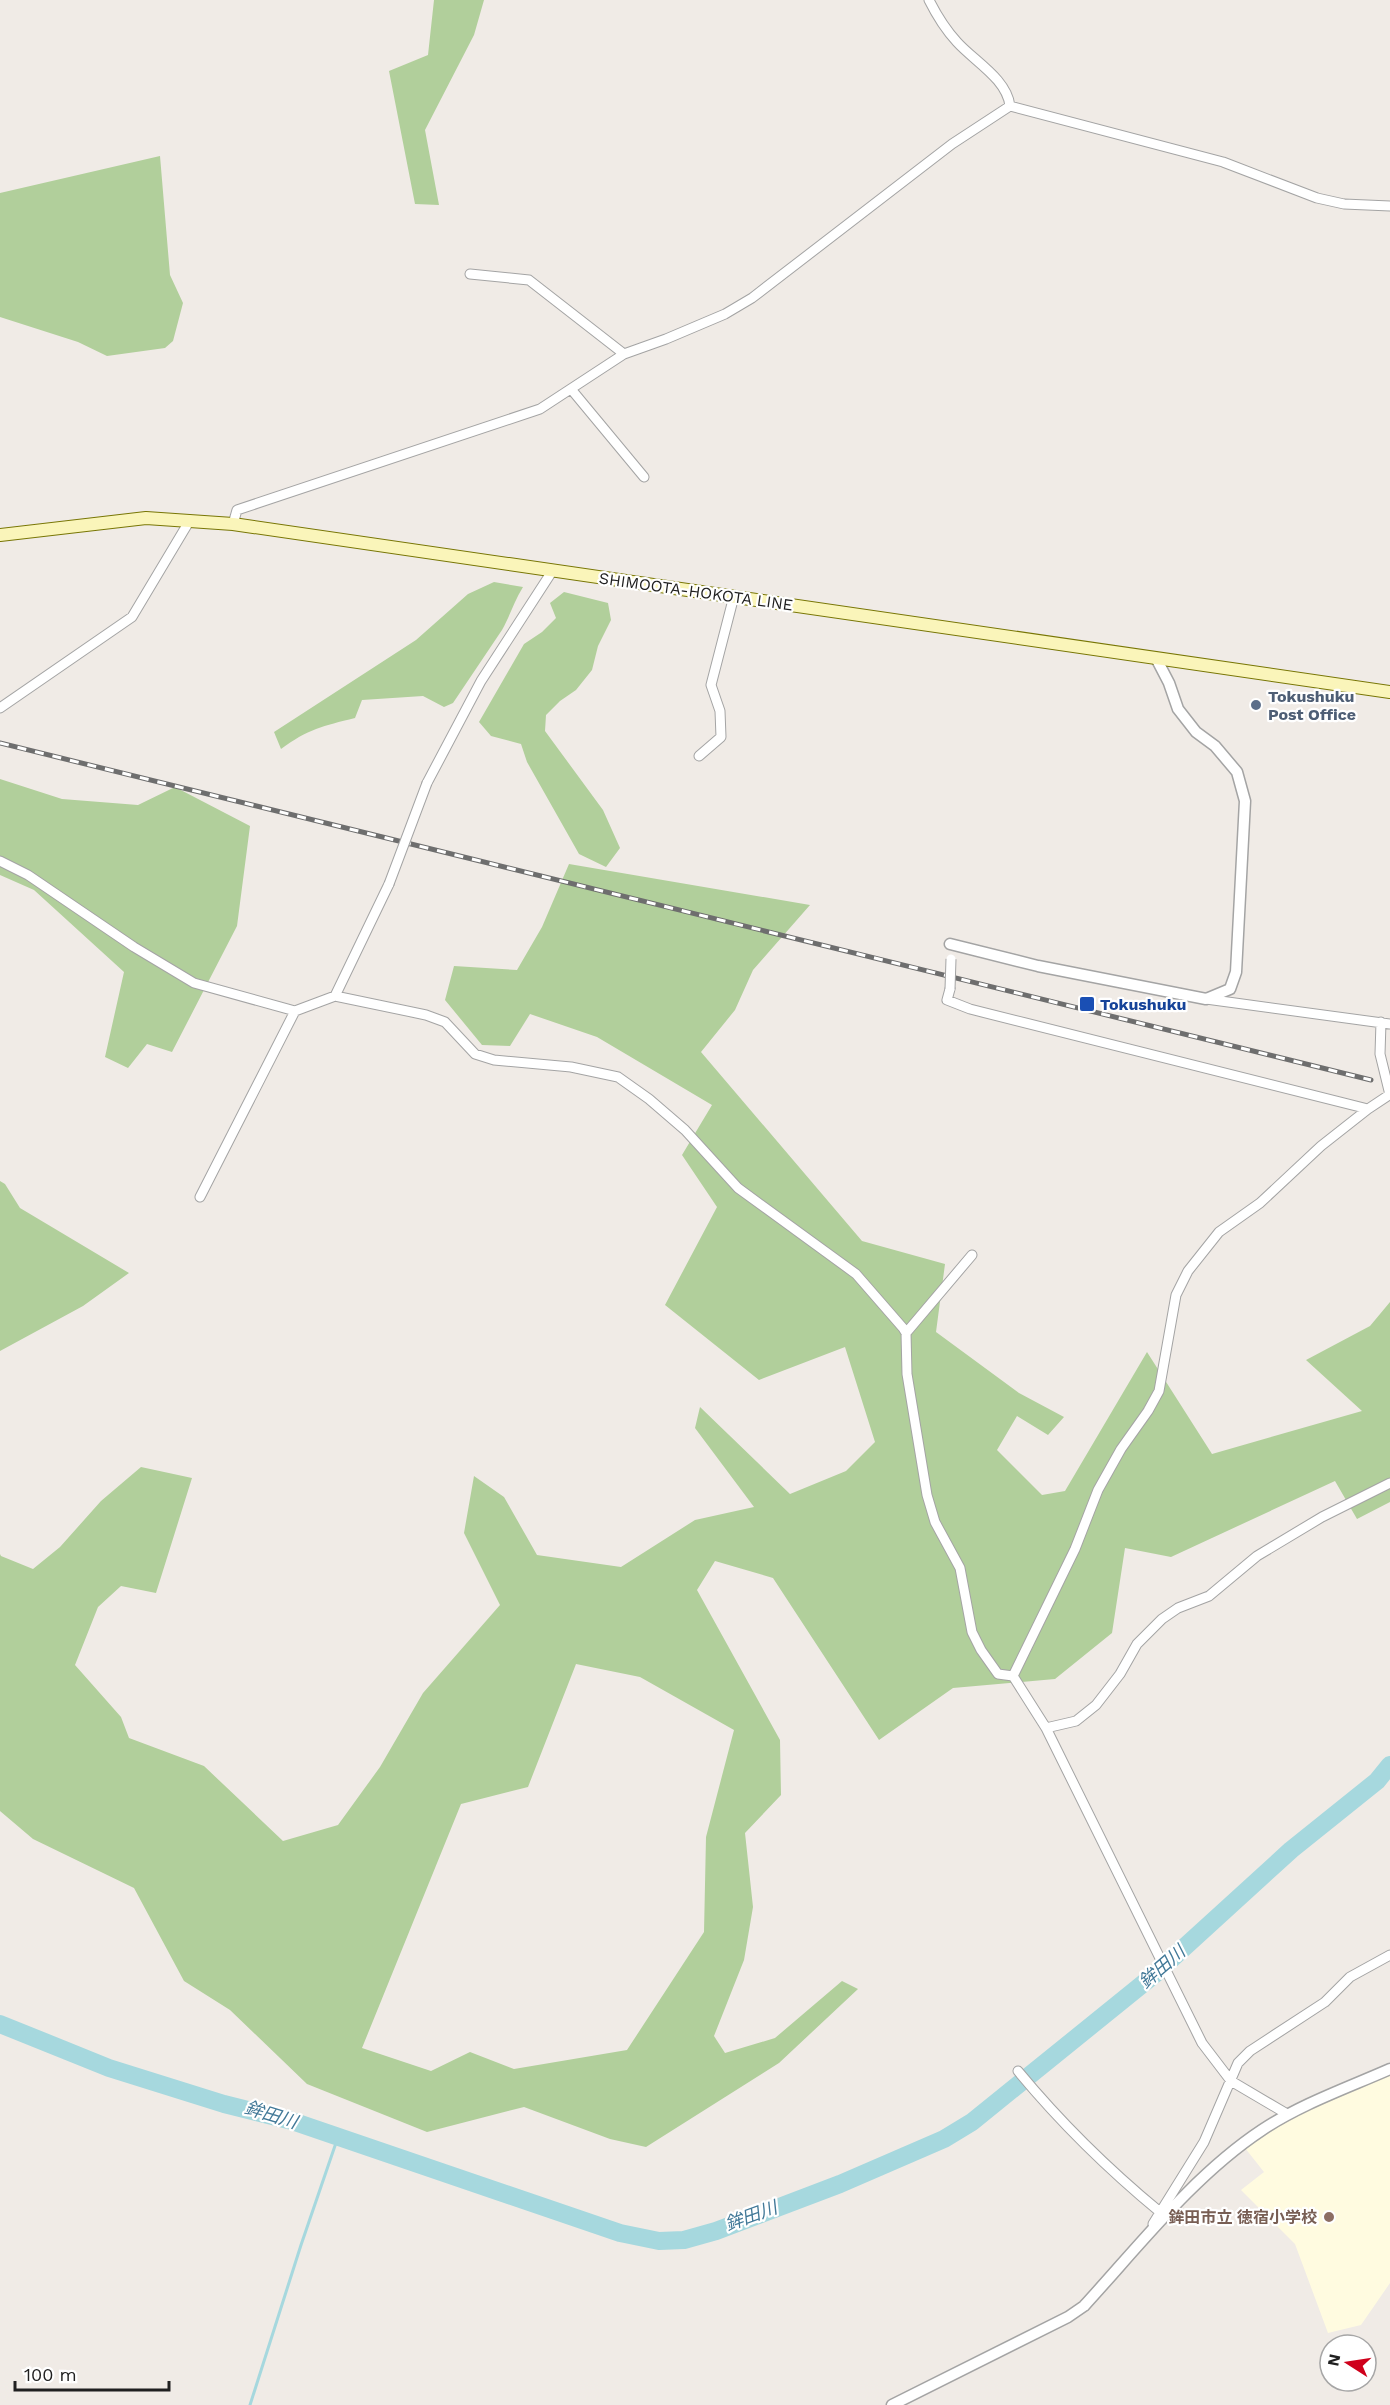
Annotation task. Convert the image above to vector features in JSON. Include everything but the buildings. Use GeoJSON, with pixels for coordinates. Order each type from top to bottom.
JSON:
{"type":"FeatureCollection","features":[{"type":"Feature","properties":{"kind":"main road","name":"SHIMOOTA-HOKOTA LINE"},"geometry":{"type":"LineString","coordinates":[[0,535],[125,520],[190,520],[233,524],[1390,692]]}},
{"type":"Feature","properties":{"kind":"street"},"geometry":{"type":"LineString","coordinates":[[928,0],[938,19],[958,43],[1001,84],[1009,96],[1010,106]]}},
{"type":"Feature","properties":{"kind":"street"},"geometry":{"type":"LineString","coordinates":[[233,524],[237,510],[540,408],[624,354],[725,314],[752,298],[942,151],[1010,106],[1223,162],[1317,198],[1344,204],[1390,206]]}},
{"type":"Feature","properties":{"kind":"street"},"geometry":{"type":"LineString","coordinates":[[470,274],[529,279],[624,354]]}},
{"type":"Feature","properties":{"kind":"street"},"geometry":{"type":"LineString","coordinates":[[570,389],[644,477]]}},
{"type":"Feature","properties":{"kind":"street"},"geometry":{"type":"LineString","coordinates":[[0,708],[132,617],[190,520]]}},
{"type":"Feature","properties":{"kind":"street"},"geometry":{"type":"LineString","coordinates":[[334,996],[389,884],[428,783],[481,681],[553,570]]}},
{"type":"Feature","properties":{"kind":"street"},"geometry":{"type":"LineString","coordinates":[[699,756],[721,737],[720,711],[711,685],[734,596]]}},
{"type":"Feature","properties":{"kind":"street"},"geometry":{"type":"LineString","coordinates":[[1156,658],[1169,683],[1178,709],[1196,732],[1215,746],[1237,771],[1245,801],[1236,972],[1230,990],[1206,999]]}},
{"type":"Feature","properties":{"kind":"street"},"geometry":{"type":"LineString","coordinates":[[0,861],[28,875],[134,947],[194,983],[295,1011],[334,996],[426,1015],[445,1022],[475,1054],[495,1060],[571,1067],[618,1077],[649,1099],[685,1130],[738,1188],[856,1274],[906,1332],[907,1374],[932,1513],[960,1568],[972,1632],[981,1650],[998,1674],[1013,1676]]}},
{"type":"Feature","properties":{"kind":"street"},"geometry":{"type":"LineString","coordinates":[[1013,1676],[1075,1549],[1098,1490],[1120,1449],[1148,1412],[1159,1391],[1176,1295],[1188,1271],[1219,1232],[1260,1203],[1321,1146],[1368,1109],[1390,1095],[1380,1054],[1385,1023],[1206,999],[1038,966],[950,944],[950,989],[947,1000],[970,1009],[1368,1109]]}},
{"type":"Feature","properties":{"kind":"street"},"geometry":{"type":"LineString","coordinates":[[200,1197],[295,1011]]}},
{"type":"Feature","properties":{"kind":"street"},"geometry":{"type":"LineString","coordinates":[[906,1332],[972,1255]]}},
{"type":"Feature","properties":{"kind":"street"},"geometry":{"type":"LineString","coordinates":[[1046,1728],[1076,1721],[1096,1706],[1120,1674],[1137,1644],[1162,1619],[1178,1608],[1209,1596],[1257,1556],[1322,1517],[1390,1483]]}},
{"type":"Feature","properties":{"kind":"street"},"geometry":{"type":"LineString","coordinates":[[1013,1676],[1046,1728],[1202,2043],[1231,2081],[1287,2114]]}},
{"type":"Feature","properties":{"kind":"street"},"geometry":{"type":"LineString","coordinates":[[1142,2242],[1204,2142],[1238,2063],[1250,2051],[1325,2002],[1350,1977],[1390,1955]]}},
{"type":"Feature","properties":{"kind":"street"},"geometry":{"type":"LineString","coordinates":[[892,2405],[1068,2317],[1084,2306],[1178,2204],[1238,2147],[1287,2114],[1390,2069]]}},
{"type":"Feature","properties":{"kind":"street"},"geometry":{"type":"LineString","coordinates":[[1018,2071],[1062,2122],[1119,2179],[1160,2212]]}},
{"type":"Feature","properties":{"kind":"shaded area","name":"鉾田市立 徳宿小学校"},"geometry":{"type":"Polygon","coordinates":[[[1390,2074],[1390,2283],[1361,2325],[1328,2333],[1295,2244],[1241,2190],[1264,2172],[1245,2148],[1286,2119],[1390,2074]]]}},
{"type":"Feature","properties":{"kind":"green space"},"geometry":{"type":"Polygon","coordinates":[[[434,0],[484,0],[474,35],[425,130],[439,205],[415,204],[389,71],[428,55],[434,0]]]}},
{"type":"Feature","properties":{"kind":"green space"},"geometry":{"type":"Polygon","coordinates":[[[160,156],[170,275],[183,303],[173,341],[165,348],[107,356],[78,342],[0,317],[0,193],[160,156]]]}},
{"type":"Feature","properties":{"kind":"green space"},"geometry":{"type":"Polygon","coordinates":[[[494,582],[523,587],[502,630],[453,703],[444,707],[423,696],[362,700],[355,718],[316,729],[281,749],[274,732],[416,640],[468,594],[494,582]]]}},
{"type":"Feature","properties":{"kind":"green space"},"geometry":{"type":"Polygon","coordinates":[[[564,592],[608,603],[611,620],[598,646],[592,670],[576,690],[546,715],[545,731],[603,810],[620,848],[606,867],[579,854],[527,762],[521,744],[491,736],[479,722],[524,644],[542,632],[556,618],[550,603],[564,592]]]}},
{"type":"Feature","properties":{"kind":"green space"},"geometry":{"type":"Polygon","coordinates":[[[0,779],[62,799],[138,805],[175,787],[250,826],[237,926],[172,1052],[147,1044],[128,1068],[105,1057],[124,972],[34,890],[0,875],[0,779]]]}},
{"type":"Feature","properties":{"kind":"green space"},"geometry":{"type":"Polygon","coordinates":[[[569,864],[810,905],[753,970],[735,1010],[701,1052],[862,1241],[945,1264],[936,1332],[1019,1393],[1064,1417],[1048,1435],[1017,1416],[997,1450],[1042,1495],[1065,1491],[1147,1352],[1212,1454],[1362,1411],[1306,1360],[1370,1326],[1390,1302],[1390,1502],[1357,1519],[1335,1481],[1171,1557],[1125,1548],[1112,1633],[1055,1679],[953,1688],[879,1740],[773,1578],[715,1561],[697,1590],[780,1740],[781,1795],[745,1833],[753,1907],[744,1960],[714,2036],[725,2053],[775,2038],[842,1981],[858,1989],[779,2063],[646,2147],[610,2139],[524,2107],[427,2132],[307,2084],[230,2010],[184,1981],[134,1888],[33,1839],[0,1811],[0,1554],[33,1569],[60,1547],[101,1501],[141,1467],[192,1478],[156,1593],[121,1586],[98,1607],[75,1665],[121,1717],[129,1738],[204,1766],[283,1841],[338,1825],[380,1767],[423,1693],[500,1605],[464,1533],[474,1476],[504,1497],[537,1555],[621,1567],[695,1520],[754,1507],[695,1428],[700,1407],[790,1494],[846,1471],[875,1442],[845,1347],[759,1380],[665,1305],[717,1207],[682,1155],[712,1105],[597,1037],[530,1014],[510,1046],[482,1045],[445,1000],[454,966],[517,970],[542,927],[569,864]],[[576,1664],[528,1787],[461,1804],[362,2048],[431,2071],[470,2052],[514,2069],[627,2050],[704,1932],[706,1837],[734,1730],[640,1677],[576,1664]]]}},
{"type":"Feature","properties":{"kind":"green space"},"geometry":{"type":"Polygon","coordinates":[[[0,1181],[5,1184],[20,1208],[129,1273],[83,1306],[0,1351],[0,1181]]]}},
{"type":"Feature","properties":{"kind":"waterway","name":"鉾田川"},"geometry":{"type":"LineString","coordinates":[[0,2024],[109,2068],[224,2104],[292,2121],[620,2233],[659,2241],[684,2240],[716,2231],[840,2184],[944,2139],[972,2122],[1155,1974],[1291,1850],[1377,1781],[1390,1765]]}},
{"type":"Feature","properties":{"kind":"waterway"},"geometry":{"type":"LineString","coordinates":[[250,2405],[338,2137]]}},
{"type":"Feature","properties":{"kind":"railway"},"geometry":{"type":"LineString","coordinates":[[0,743],[1371,1080]]}},
{"type":"Feature","properties":{"kind":"place","name":"Tokushuku Post Office"},"geometry":{"type":"Point","coordinates":[1256,705]}},
{"type":"Feature","properties":{"kind":"place","name":"Tokushuku"},"geometry":{"type":"Point","coordinates":[1087,1004]}},
{"type":"Feature","properties":{"kind":"place","name":"鉾田市立 徳宿小学校"},"geometry":{"type":"Point","coordinates":[1329,2217]}}]}
